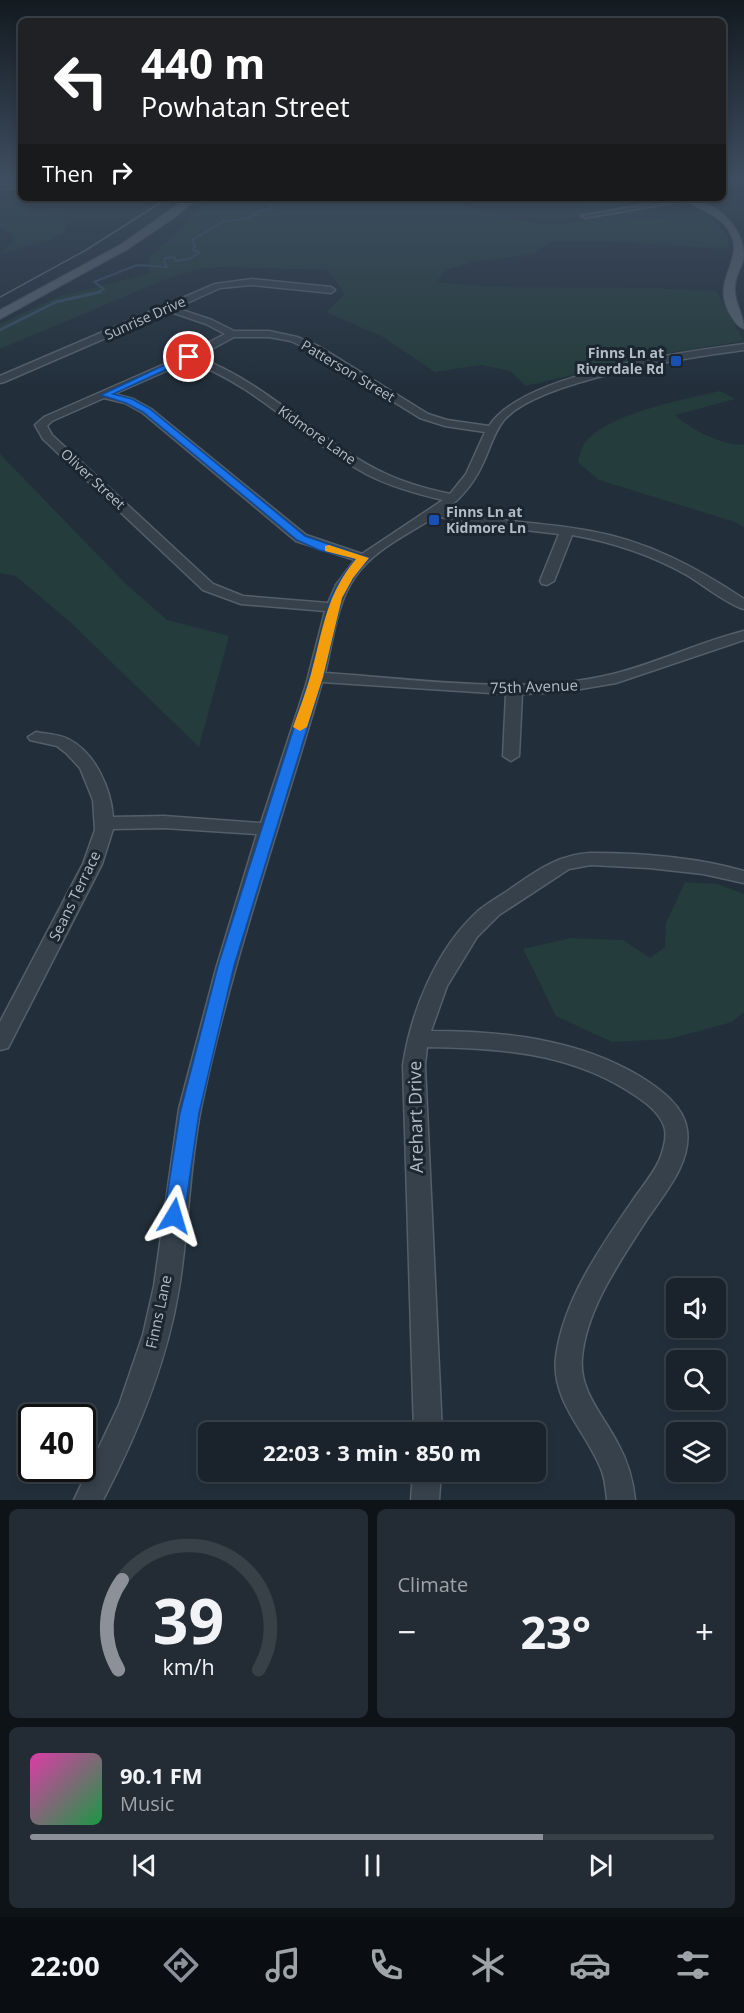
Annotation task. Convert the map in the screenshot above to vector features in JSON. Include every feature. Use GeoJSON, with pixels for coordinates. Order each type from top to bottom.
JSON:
{"type":"FeatureCollection","features":[{"type":"Feature","properties":{"kind":"main road"},"geometry":{"type":"LineString","coordinates":[[0,304],[105,248]]}},
{"type":"Feature","properties":{"kind":"main road"},"geometry":{"type":"LineString","coordinates":[[0,315],[122,248]]}},
{"type":"Feature","properties":{"kind":"main road"},"geometry":{"type":"LineString","coordinates":[[739,248],[739,266],[728,286],[733,310],[744,325]]}},
{"type":"Feature","properties":{"kind":"street","name":"Sunrise Drive"},"geometry":{"type":"LineString","coordinates":[[0,380],[214,287],[257,283],[332,290]]}},
{"type":"Feature","properties":{"kind":"street","name":"Patterson Street"},"geometry":{"type":"LineString","coordinates":[[168,308],[209,322],[232,334],[269,334],[294,339],[316,349],[424,417],[445,423],[492,430]]}},
{"type":"Feature","properties":{"kind":"street","name":"Oliver Street"},"geometry":{"type":"LineString","coordinates":[[232,334],[189,357],[48,419],[43,422],[42,428],[47,437],[189,572],[216,592],[242,600],[334,608]]}},
{"type":"Feature","properties":{"kind":"street","name":"Finns Lane"},"geometry":{"type":"LineString","coordinates":[[88,1500],[146,1370],[161,1312],[171,1255],[176,1196],[190,1113],[213,1014],[316,677],[341,586],[363,558],[453,498],[472,476],[492,430],[513,406],[545,391],[662,360],[744,347]]}},
{"type":"Feature","properties":{"kind":"street","name":"Kidmore Lane"},"geometry":{"type":"LineString","coordinates":[[189,357],[217,366],[242,381],[367,470],[407,486],[453,498]]}},
{"type":"Feature","properties":{"kind":"street"},"geometry":{"type":"LineString","coordinates":[[105,395],[129,401],[147,411],[301,538],[323,547],[363,558]]}},
{"type":"Feature","properties":{"kind":"street"},"geometry":{"type":"LineString","coordinates":[[434,512],[474,521],[567,531],[626,542],[667,557],[706,579],[744,605]]}},
{"type":"Feature","properties":{"kind":"street"},"geometry":{"type":"LineString","coordinates":[[547,581],[567,531]]}},
{"type":"Feature","properties":{"kind":"street","name":"75th Avenue"},"geometry":{"type":"LineString","coordinates":[[316,677],[514,690],[563,687],[606,680],[744,635]]}},
{"type":"Feature","properties":{"kind":"street"},"geometry":{"type":"LineString","coordinates":[[511,756],[514,690]]}},
{"type":"Feature","properties":{"kind":"street","name":"Seans Terrace"},"geometry":{"type":"LineString","coordinates":[[0,1042],[85,879],[99,848],[105,823],[99,791],[79,757],[63,743],[36,737]]}},
{"type":"Feature","properties":{"kind":"street"},"geometry":{"type":"LineString","coordinates":[[105,823],[164,822],[268,829]]}},
{"type":"Feature","properties":{"kind":"street","name":"Arehart Drive"},"geometry":{"type":"LineString","coordinates":[[428,1422],[414,1065],[417,1039],[425,1013],[442,976],[476,926],[492,911],[558,867],[579,860],[606,859],[688,865],[744,877]]}},
{"type":"Feature","properties":{"kind":"street"},"geometry":{"type":"LineString","coordinates":[[417,1039],[514,1043],[555,1053],[630,1082],[659,1101],[674,1123],[676,1134],[670,1163],[613,1250],[596,1282],[576,1329],[568,1361],[571,1383],[582,1409],[613,1464],[621,1500]]}},
{"type":"Feature","properties":{"kind":"street"},"geometry":{"type":"LineString","coordinates":[[425,1500],[426,1482]]}},
{"type":"Feature","properties":{"kind":"green space"},"geometry":{"type":"Polygon","coordinates":[[[6,248],[22,248],[5,253],[1,252],[6,248]]]}},
{"type":"Feature","properties":{"kind":"green space"},"geometry":{"type":"Polygon","coordinates":[[[159,248],[542,248],[534,254],[473,262],[446,270],[436,282],[492,287],[654,288],[716,291],[744,341],[661,354],[526,386],[510,371],[481,365],[435,372],[381,336],[326,312],[345,294],[328,270],[216,267],[195,270],[164,280],[0,349],[0,324],[60,296],[149,274],[148,258],[159,248]]]}},
{"type":"Feature","properties":{"kind":"green space"},"geometry":{"type":"Polygon","coordinates":[[[720,391],[735,399],[675,415],[708,436],[727,443],[744,444],[744,527],[735,522],[599,480],[578,462],[584,444],[595,433],[610,424],[647,409],[720,391]]]}},
{"type":"Feature","properties":{"kind":"green space"},"geometry":{"type":"Polygon","coordinates":[[[0,454],[125,583],[167,620],[229,636],[199,747],[69,621],[16,576],[0,573],[0,454]]]}},
{"type":"Feature","properties":{"kind":"green space"},"geometry":{"type":"Polygon","coordinates":[[[685,882],[717,884],[744,894],[744,1012],[732,1022],[669,1039],[612,1042],[556,1016],[523,949],[571,938],[623,940],[650,958],[665,947],[666,923],[685,882]]]}},
{"type":"Feature","properties":{"kind":"waterway"},"geometry":{"type":"LineString","coordinates":[[98,292],[104,289],[94,282],[137,265],[167,267],[164,261],[166,258],[174,257],[176,261],[190,259],[200,252],[193,250],[194,248]]}},
{"type":"Feature","properties":{"kind":"waterway"},"geometry":{"type":"LineString","coordinates":[[0,330],[56,302],[98,292]]}},
{"type":"Feature","properties":{"kind":"tram line"},"geometry":{"type":"LineString","coordinates":[[0,297],[89,248]]}},
{"type":"Feature","properties":{"kind":"slow traffic"},"geometry":{"type":"LineString","coordinates":[[300,727],[316,677],[336,598],[347,577],[363,558],[329,549]]}},
{"type":"Feature","properties":{"kind":"place","name":"Finns Ln at Riverdale Rd"},"geometry":{"type":"Point","coordinates":[676,361]}},
{"type":"Feature","properties":{"kind":"place","name":"Finns Ln at Kidmore Ln"},"geometry":{"type":"Point","coordinates":[434,520]}},
{"type":"Feature","properties":{"kind":"route"},"geometry":{"type":"LineString","coordinates":[[174,1216],[190,1113],[226,966],[316,677],[336,598],[347,577],[363,558],[323,547],[301,538],[147,411],[129,401],[105,395],[189,357]]}}]}
